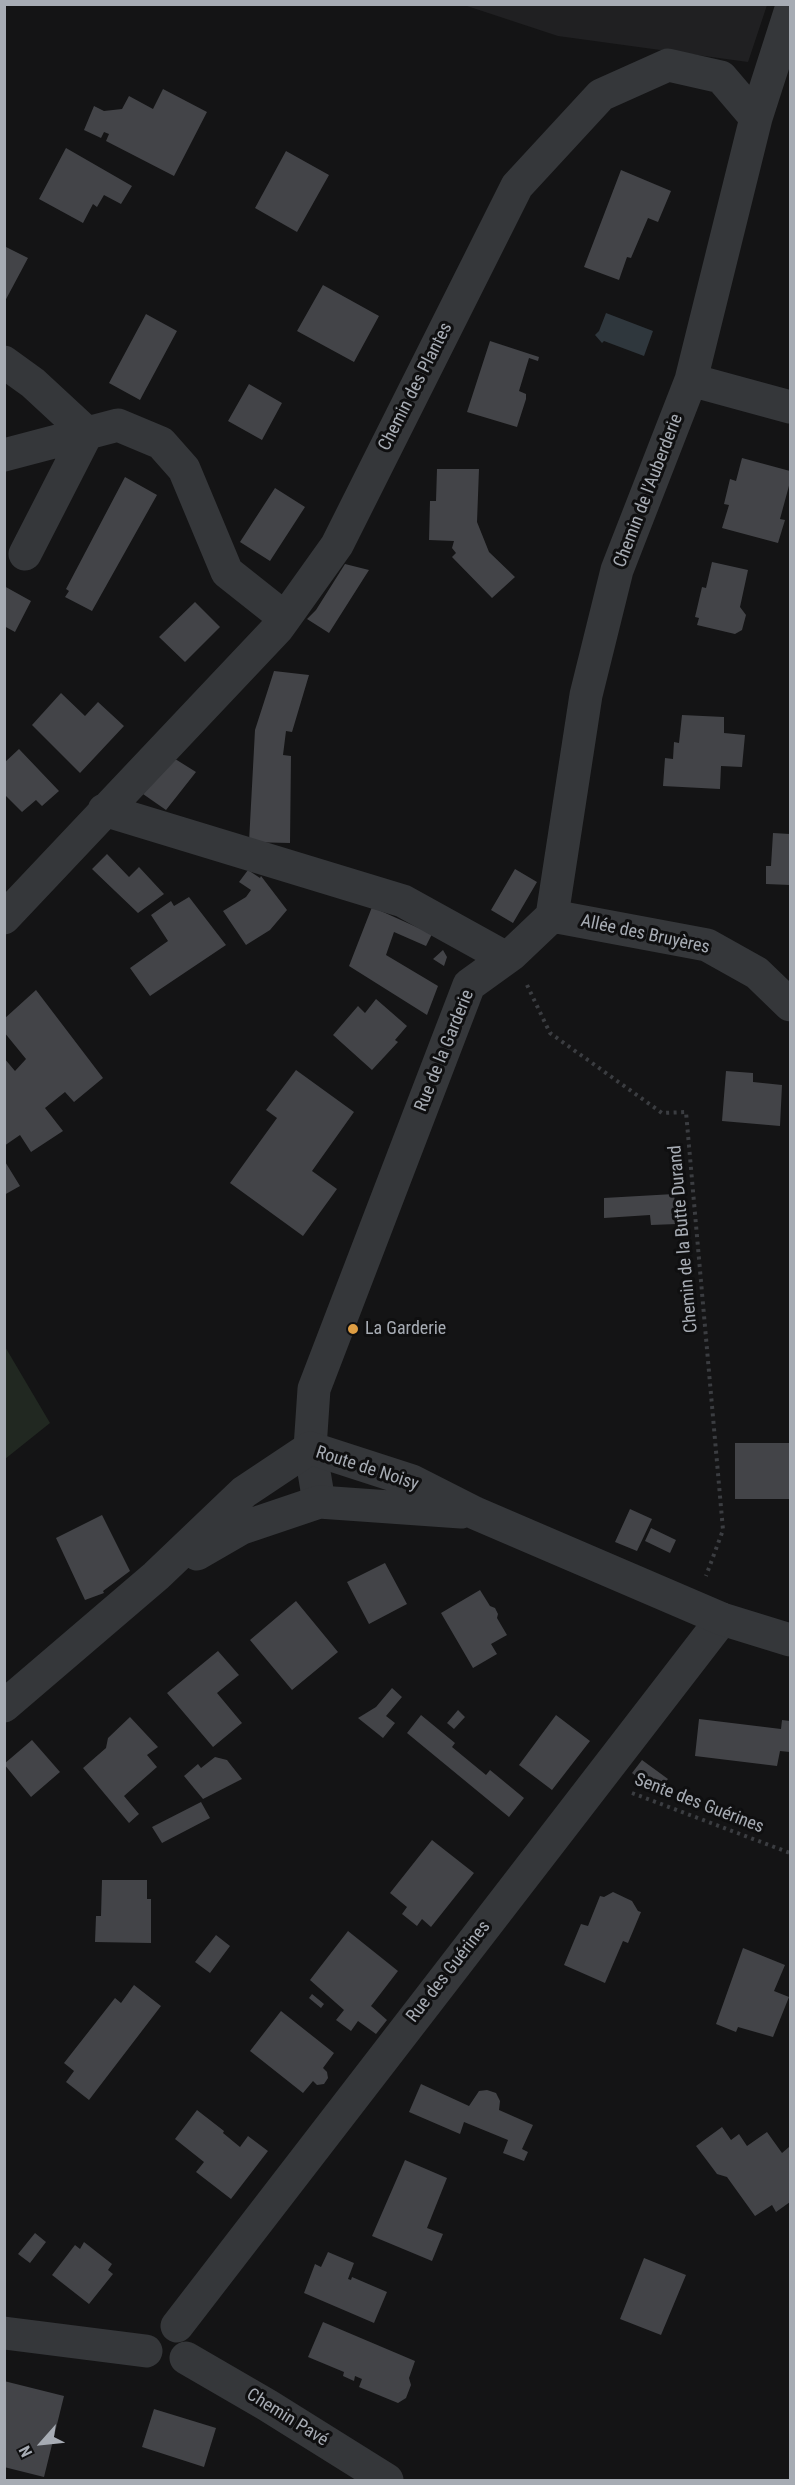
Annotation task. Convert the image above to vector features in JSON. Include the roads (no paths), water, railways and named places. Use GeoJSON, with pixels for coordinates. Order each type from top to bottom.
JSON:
{"type":"FeatureCollection","features":[{"type":"Feature","properties":{"kind":"street","name":"Chemin de l'Auberderie"},"geometry":{"type":"LineString","coordinates":[[552,916],[586,695],[617,570],[691,380],[756,118],[790,12]]}},
{"type":"Feature","properties":{"kind":"street","name":"Chemin des Plantes"},"geometry":{"type":"LineString","coordinates":[[104,810],[277,629],[337,545],[517,186],[601,95],[668,65],[721,77],[756,118]]}},
{"type":"Feature","properties":{"kind":"street"},"geometry":{"type":"LineString","coordinates":[[4,362],[33,383],[87,433]]}},
{"type":"Feature","properties":{"kind":"street"},"geometry":{"type":"LineString","coordinates":[[691,380],[790,407]]}},
{"type":"Feature","properties":{"kind":"street"},"geometry":{"type":"LineString","coordinates":[[4,455],[118,425],[161,443],[184,469],[227,572],[285,618]]}},
{"type":"Feature","properties":{"kind":"street"},"geometry":{"type":"LineString","coordinates":[[26,554],[87,433]]}},
{"type":"Feature","properties":{"kind":"street"},"geometry":{"type":"LineString","coordinates":[[4,918],[104,810],[404,901],[509,956],[552,916]]}},
{"type":"Feature","properties":{"kind":"street","name":"Allée des Bruyères"},"geometry":{"type":"LineString","coordinates":[[552,916],[707,945],[757,973],[790,1005]]}},
{"type":"Feature","properties":{"kind":"street","name":"Rue de la Garderie"},"geometry":{"type":"LineString","coordinates":[[318,1502],[310,1448],[314,1389],[469,985],[509,956]]}},
{"type":"Feature","properties":{"kind":"street","name":"Route de Noisy"},"geometry":{"type":"LineString","coordinates":[[4,1706],[156,1576],[244,1492],[310,1448],[412,1481],[475,1513],[708,1613],[790,1640]]}},
{"type":"Feature","properties":{"kind":"street","name":"Route de Noisy"},"geometry":{"type":"LineString","coordinates":[[156,1576],[242,1528],[318,1502],[475,1513]]}},
{"type":"Feature","properties":{"kind":"street","name":"Rue des Guérines"},"geometry":{"type":"LineString","coordinates":[[177,2326],[598,1780],[708,1613]]}},
{"type":"Feature","properties":{"kind":"street"},"geometry":{"type":"LineString","coordinates":[[163,2324],[177,2326],[183,2330],[189,2344],[186,2358],[174,2367],[160,2367],[153,2363],[145,2344],[151,2331],[163,2324]]}},
{"type":"Feature","properties":{"kind":"street"},"geometry":{"type":"LineString","coordinates":[[4,2333],[146,2351]]}},
{"type":"Feature","properties":{"kind":"street","name":"Chemin Pavé"},"geometry":{"type":"LineString","coordinates":[[186,2358],[267,2405],[387,2481]]}},
{"type":"Feature","properties":{"kind":"place","name":"La Garderie"},"geometry":{"type":"Point","coordinates":[353,1329]}}]}
